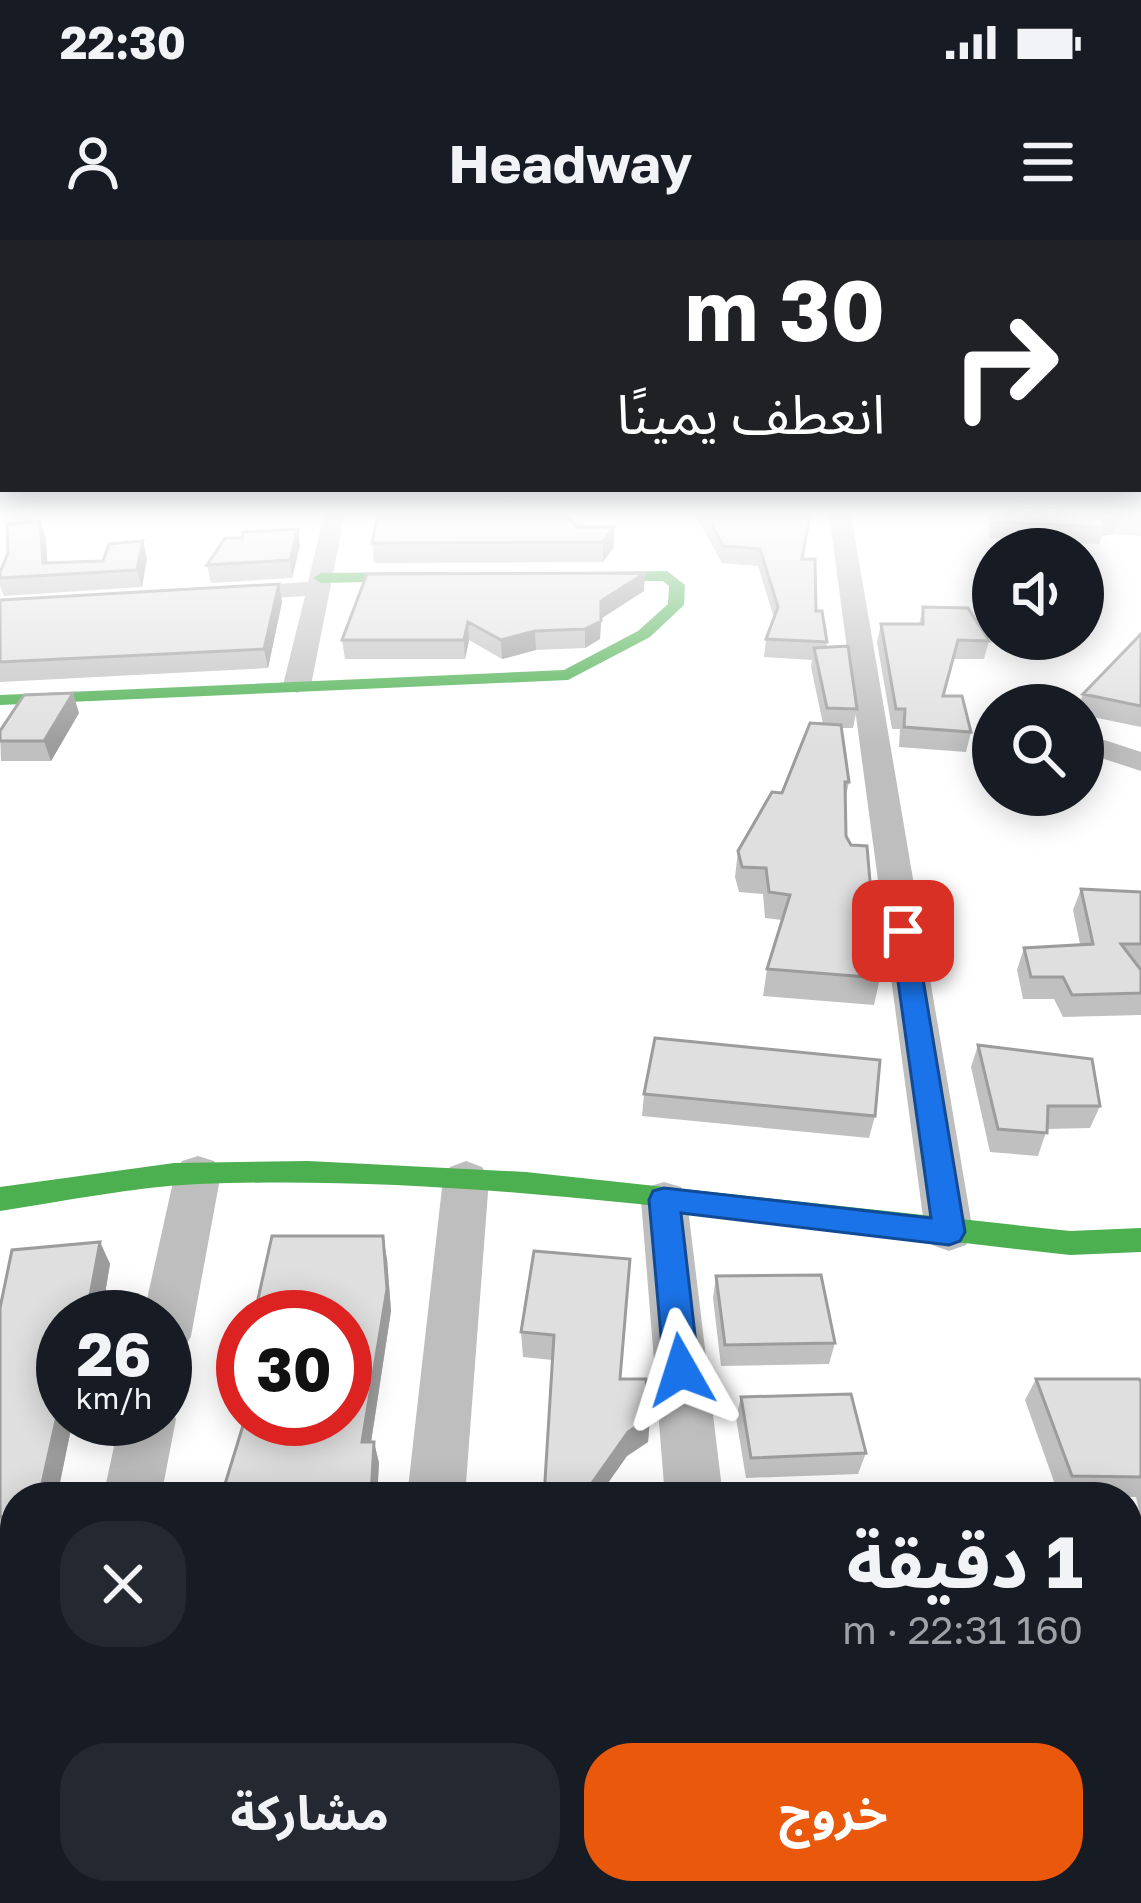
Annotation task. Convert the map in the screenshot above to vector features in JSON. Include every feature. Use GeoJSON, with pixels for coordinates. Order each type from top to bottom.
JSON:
{"type":"FeatureCollection","features":[{"type":"Feature","properties":{"kind":"street"},"geometry":{"type":"LineString","coordinates":[[205,595],[238,592]]}},
{"type":"Feature","properties":{"kind":"street"},"geometry":{"type":"LineString","coordinates":[[297,685],[318,592]]}},
{"type":"Feature","properties":{"kind":"street"},"geometry":{"type":"LineString","coordinates":[[0,700],[568,675],[594,666],[667,615],[676,603],[677,592]]}},
{"type":"Feature","properties":{"kind":"street"},"geometry":{"type":"LineString","coordinates":[[852,592],[949,1232]]}},
{"type":"Feature","properties":{"kind":"street"},"geometry":{"type":"LineString","coordinates":[[1104,749],[1141,762]]}},
{"type":"Feature","properties":{"kind":"street"},"geometry":{"type":"LineString","coordinates":[[0,1199],[123,1179],[198,1173],[466,1179],[1070,1243],[1141,1240]]}},
{"type":"Feature","properties":{"kind":"street"},"geometry":{"type":"LineString","coordinates":[[174,1290],[198,1173]]}},
{"type":"Feature","properties":{"kind":"street"},"geometry":{"type":"LineString","coordinates":[[437,1482],[466,1179]]}},
{"type":"Feature","properties":{"kind":"street"},"geometry":{"type":"LineString","coordinates":[[0,1213],[54,1192]]}},
{"type":"Feature","properties":{"kind":"street"},"geometry":{"type":"LineString","coordinates":[[664,1200],[692,1482]]}},
{"type":"Feature","properties":{"kind":"street"},"geometry":{"type":"LineString","coordinates":[[135,1482],[142,1446]]}},
{"type":"Feature","properties":{"kind":"building"},"geometry":{"type":"Polygon","coordinates":[[[146,592],[277,592],[264,649],[0,662],[0,600],[146,592]]]}},
{"type":"Feature","properties":{"kind":"building"},"geometry":{"type":"Polygon","coordinates":[[[360,592],[616,592],[601,601],[601,621],[585,629],[535,631],[501,640],[468,622],[464,640],[342,640],[360,592]]]}},
{"type":"Feature","properties":{"kind":"building"},"geometry":{"type":"Polygon","coordinates":[[[773,592],[816,592],[816,611],[822,611],[827,642],[766,639],[778,607],[773,592]]]}},
{"type":"Feature","properties":{"kind":"building"},"geometry":{"type":"Polygon","coordinates":[[[923,607],[968,608],[972,614],[972,640],[958,640],[943,696],[962,696],[971,732],[904,727],[905,709],[896,709],[881,624],[923,624],[923,607]]]}},
{"type":"Feature","properties":{"kind":"building"},"geometry":{"type":"Polygon","coordinates":[[[1141,634],[1141,706],[1104,698],[1104,684],[1093,684],[1141,634]]]}},
{"type":"Feature","properties":{"kind":"building"},"geometry":{"type":"Polygon","coordinates":[[[848,646],[857,709],[827,708],[814,648],[848,646]]]}},
{"type":"Feature","properties":{"kind":"building"},"geometry":{"type":"Polygon","coordinates":[[[73,693],[44,741],[0,741],[0,731],[24,695],[73,693]]]}},
{"type":"Feature","properties":{"kind":"building"},"geometry":{"type":"Polygon","coordinates":[[[810,723],[841,725],[849,782],[845,782],[846,836],[851,845],[867,846],[872,905],[857,903],[880,978],[767,969],[790,895],[769,892],[766,868],[742,867],[738,851],[772,792],[782,793],[810,723]]]}},
{"type":"Feature","properties":{"kind":"building"},"geometry":{"type":"Polygon","coordinates":[[[1081,889],[1141,892],[1141,944],[1121,944],[1141,970],[1141,993],[1072,995],[1063,977],[1031,977],[1024,948],[1093,944],[1081,889]]]}},
{"type":"Feature","properties":{"kind":"building"},"geometry":{"type":"Polygon","coordinates":[[[655,1038],[880,1060],[875,1116],[644,1094],[655,1038]]]}},
{"type":"Feature","properties":{"kind":"building"},"geometry":{"type":"Polygon","coordinates":[[[978,1045],[1092,1059],[1100,1106],[1048,1106],[1047,1133],[998,1129],[978,1045]]]}},
{"type":"Feature","properties":{"kind":"building"},"geometry":{"type":"Polygon","coordinates":[[[272,1236],[383,1236],[387,1289],[372,1381],[372,1290],[260,1290],[272,1236]]]}},
{"type":"Feature","properties":{"kind":"building"},"geometry":{"type":"Polygon","coordinates":[[[100,1242],[91,1290],[36,1290],[36,1446],[50,1446],[42,1482],[0,1482],[0,1308],[12,1250],[100,1242]]]}},
{"type":"Feature","properties":{"kind":"building"},"geometry":{"type":"Polygon","coordinates":[[[534,1251],[630,1259],[620,1379],[646,1379],[650,1417],[628,1432],[593,1482],[545,1482],[554,1335],[521,1332],[534,1251]]]}},
{"type":"Feature","properties":{"kind":"building"},"geometry":{"type":"Polygon","coordinates":[[[821,1275],[835,1343],[725,1345],[716,1276],[821,1275]]]}},
{"type":"Feature","properties":{"kind":"building"},"geometry":{"type":"Polygon","coordinates":[[[1036,1379],[1139,1379],[1141,1477],[1072,1476],[1036,1379]]]}},
{"type":"Feature","properties":{"kind":"building"},"geometry":{"type":"Polygon","coordinates":[[[851,1394],[866,1453],[751,1458],[741,1397],[851,1394]]]}},
{"type":"Feature","properties":{"kind":"building"},"geometry":{"type":"Polygon","coordinates":[[[374,1442],[372,1482],[226,1482],[237,1446],[372,1446],[374,1442]]]}},
{"type":"Feature","properties":{"kind":"traffic: fast"},"geometry":{"type":"LineString","coordinates":[[0,700],[568,675],[644,634],[676,605],[677,592]]}},
{"type":"Feature","properties":{"kind":"traffic: fast"},"geometry":{"type":"LineString","coordinates":[[0,1199],[199,1173],[417,1175],[635,1193],[1070,1243],[1141,1240]]}},
{"type":"Feature","properties":{"kind":"route"},"geometry":{"type":"LineString","coordinates":[[681,1370],[664,1200],[949,1232],[903,931]]}}]}
